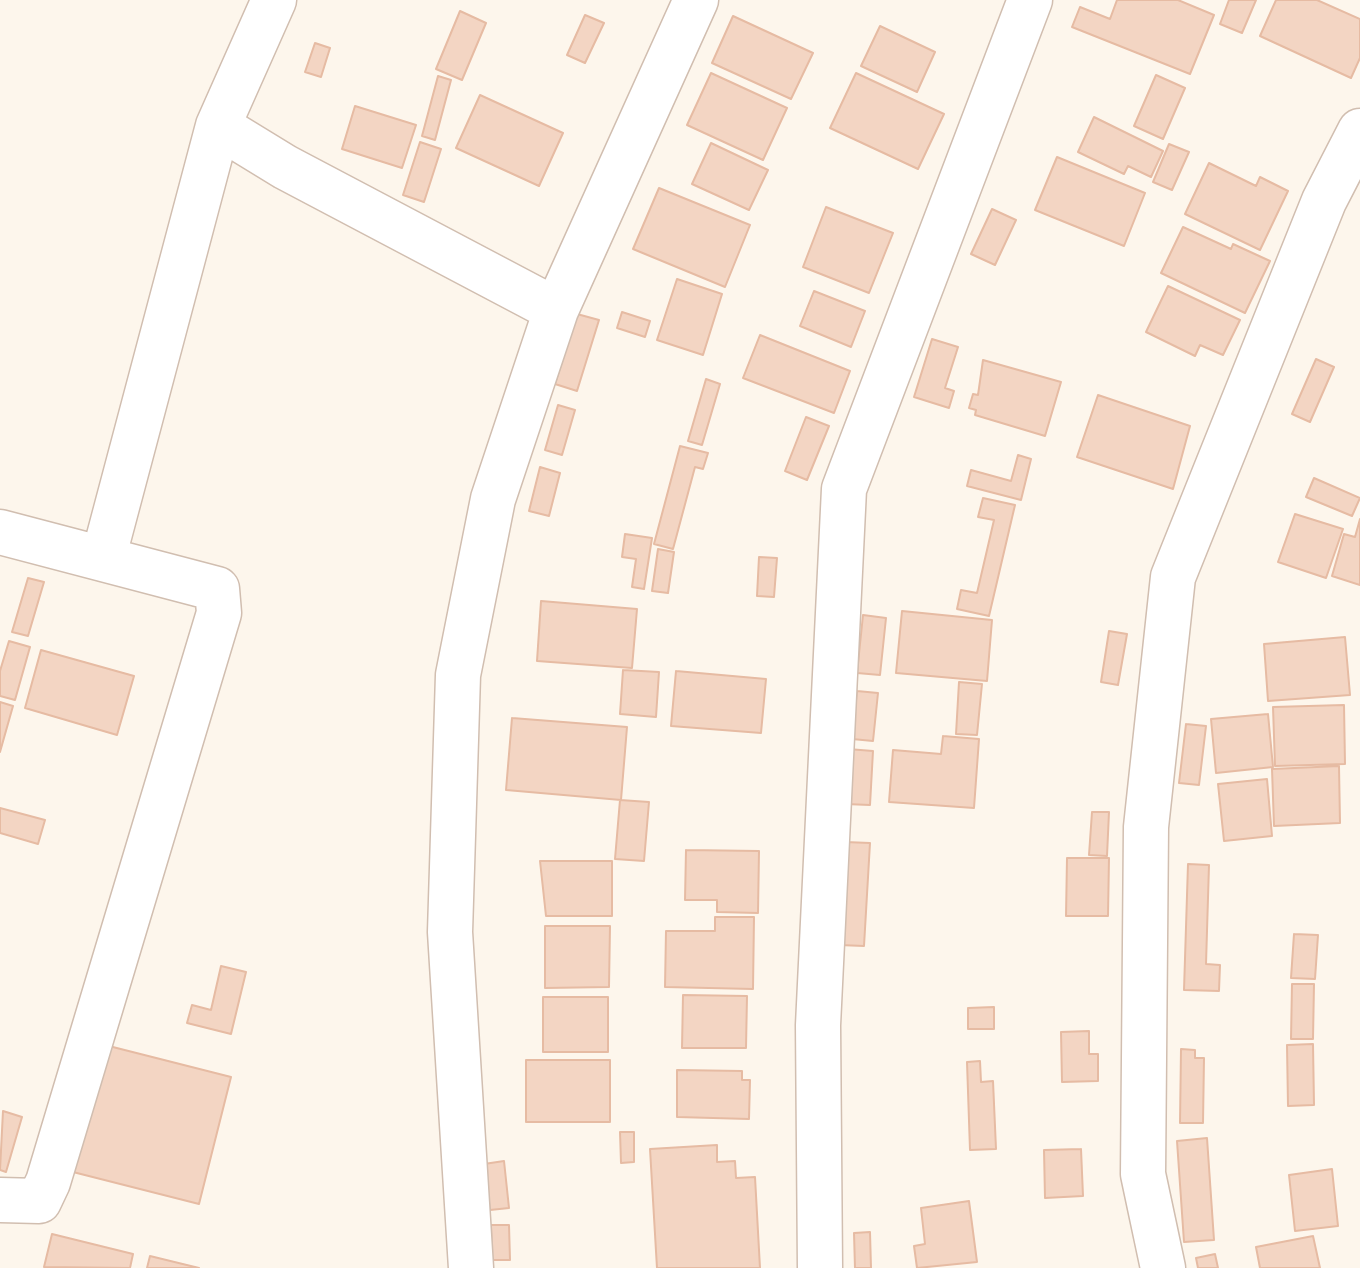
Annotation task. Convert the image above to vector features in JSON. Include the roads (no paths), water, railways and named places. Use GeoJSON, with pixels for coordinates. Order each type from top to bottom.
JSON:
{"type":"FeatureCollection","features":[{"type":"Feature","properties":{"kind":"street"},"geometry":{"type":"LineString","coordinates":[[103,559],[218,126],[274,0]]}},
{"type":"Feature","properties":{"kind":"street"},"geometry":{"type":"LineString","coordinates":[[471,1268],[450,932],[458,675],[493,499],[556,310],[696,0]]}},
{"type":"Feature","properties":{"kind":"street"},"geometry":{"type":"LineString","coordinates":[[820,1268],[818,1025],[839,656],[844,489],[1030,0]]}},
{"type":"Feature","properties":{"kind":"street"},"geometry":{"type":"LineString","coordinates":[[218,126],[285,167],[556,310]]}},
{"type":"Feature","properties":{"kind":"street"},"geometry":{"type":"LineString","coordinates":[[1163,1268],[1143,1174],[1146,827],[1173,577],[1324,201],[1360,131]]}},
{"type":"Feature","properties":{"kind":"street"},"geometry":{"type":"LineString","coordinates":[[0,532],[217,589],[219,613],[48,1182],[39,1201],[0,1200]]}}]}
